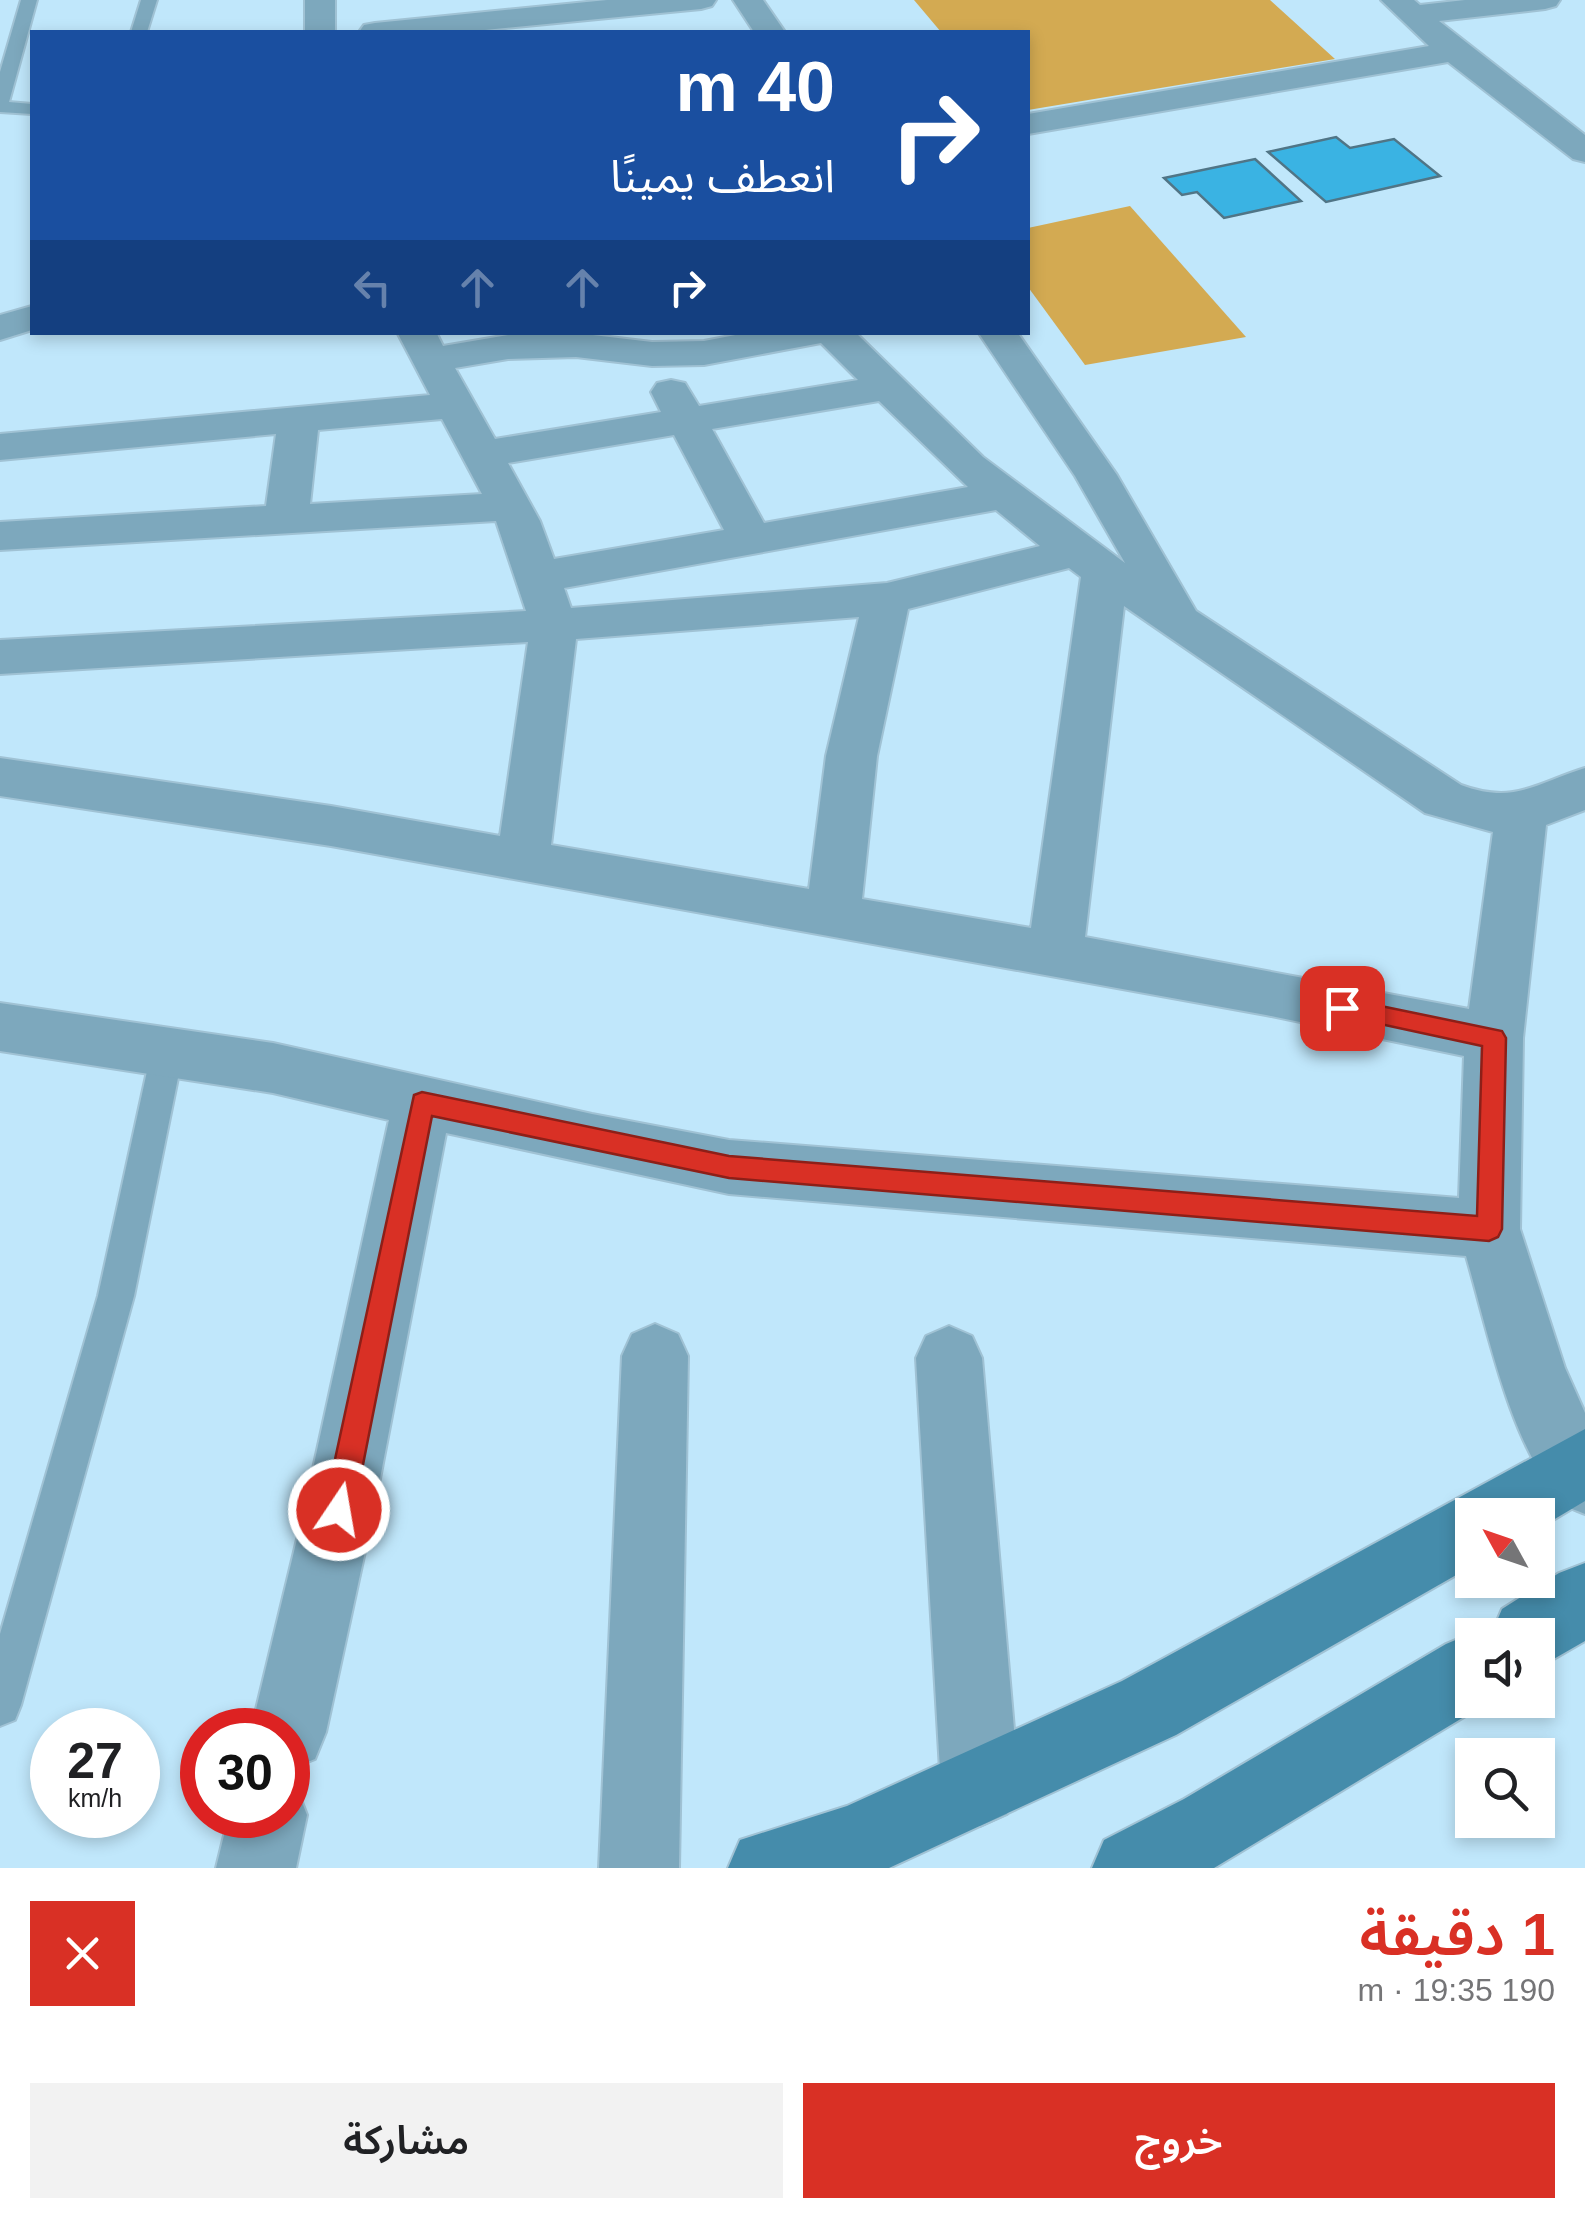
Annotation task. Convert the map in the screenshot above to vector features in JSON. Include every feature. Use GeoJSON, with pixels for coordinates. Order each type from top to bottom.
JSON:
{"type":"FeatureCollection","features":[{"type":"Feature","properties":{"kind":"main road"},"geometry":{"type":"LineString","coordinates":[[1527,1498],[1582,1470]]}},
{"type":"Feature","properties":{"kind":"main road"},"geometry":{"type":"LineString","coordinates":[[768,1868],[853,1844],[1149,1708],[1455,1537]]}},
{"type":"Feature","properties":{"kind":"main road"},"geometry":{"type":"LineString","coordinates":[[1555,1618],[1585,1599]]}},
{"type":"Feature","properties":{"kind":"main road"},"geometry":{"type":"LineString","coordinates":[[1132,1868],[1212,1827],[1455,1680]]}},
{"type":"Feature","properties":{"kind":"street"},"geometry":{"type":"LineString","coordinates":[[320,0],[320,30]]}},
{"type":"Feature","properties":{"kind":"street"},"geometry":{"type":"LineString","coordinates":[[395,30],[700,0]]}},
{"type":"Feature","properties":{"kind":"street"},"geometry":{"type":"LineString","coordinates":[[748,0],[768,30]]}},
{"type":"Feature","properties":{"kind":"street"},"geometry":{"type":"LineString","coordinates":[[1406,8],[1544,0]]}},
{"type":"Feature","properties":{"kind":"street"},"geometry":{"type":"LineString","coordinates":[[1406,8],[1454,51],[1585,152]]}},
{"type":"Feature","properties":{"kind":"street"},"geometry":{"type":"LineString","coordinates":[[1030,124],[1454,51]]}},
{"type":"Feature","properties":{"kind":"street"},"geometry":{"type":"LineString","coordinates":[[0,328],[30,319]]}},
{"type":"Feature","properties":{"kind":"street"},"geometry":{"type":"LineString","coordinates":[[424,346],[576,345],[652,354],[704,353],[803,335]]}},
{"type":"Feature","properties":{"kind":"street"},"geometry":{"type":"LineString","coordinates":[[835,335],[968,466],[1090,562],[1443,798],[1468,809],[1521,816],[1585,788]]}},
{"type":"Feature","properties":{"kind":"street"},"geometry":{"type":"LineString","coordinates":[[998,335],[1096,475],[1183,625]]}},
{"type":"Feature","properties":{"kind":"street"},"geometry":{"type":"LineString","coordinates":[[424,346],[510,506],[554,626],[523,860]]}},
{"type":"Feature","properties":{"kind":"street"},"geometry":{"type":"LineString","coordinates":[[652,354],[752,539]]}},
{"type":"Feature","properties":{"kind":"street"},"geometry":{"type":"LineString","coordinates":[[484,454],[889,387]]}},
{"type":"Feature","properties":{"kind":"street"},"geometry":{"type":"LineString","coordinates":[[0,446],[458,405]]}},
{"type":"Feature","properties":{"kind":"street"},"geometry":{"type":"LineString","coordinates":[[286,521],[298,420]]}},
{"type":"Feature","properties":{"kind":"street"},"geometry":{"type":"LineString","coordinates":[[539,578],[1003,495]]}},
{"type":"Feature","properties":{"kind":"street"},"geometry":{"type":"LineString","coordinates":[[2,547],[286,521],[510,506]]}},
{"type":"Feature","properties":{"kind":"street"},"geometry":{"type":"LineString","coordinates":[[0,657],[554,626],[887,598],[1090,562]]}},
{"type":"Feature","properties":{"kind":"street"},"geometry":{"type":"LineString","coordinates":[[1055,955],[1090,562]]}},
{"type":"Feature","properties":{"kind":"street"},"geometry":{"type":"LineString","coordinates":[[834,917],[836,844],[846,771],[887,598]]}},
{"type":"Feature","properties":{"kind":"street"},"geometry":{"type":"LineString","coordinates":[[0,777],[332,826],[1494,1038]]}},
{"type":"Feature","properties":{"kind":"street"},"geometry":{"type":"LineString","coordinates":[[1521,816],[1494,1038],[1489,1229],[1532,1368],[1582,1470]]}},
{"type":"Feature","properties":{"kind":"street"},"geometry":{"type":"LineString","coordinates":[[0,1027],[273,1068],[729,1167],[1489,1229]]}},
{"type":"Feature","properties":{"kind":"street"},"geometry":{"type":"LineString","coordinates":[[294,1708],[339,1510],[422,1103]]}},
{"type":"Feature","properties":{"kind":"street"},"geometry":{"type":"LineString","coordinates":[[639,1868],[655,1356]]}},
{"type":"Feature","properties":{"kind":"street"},"geometry":{"type":"LineString","coordinates":[[949,1358],[980,1787]]}},
{"type":"Feature","properties":{"kind":"street"},"geometry":{"type":"LineString","coordinates":[[256,1868],[263,1838]]}},
{"type":"Feature","properties":{"kind":"lane"},"geometry":{"type":"LineString","coordinates":[[29,0],[0,105],[30,109]]}},
{"type":"Feature","properties":{"kind":"lane"},"geometry":{"type":"LineString","coordinates":[[140,30],[149,0]]}},
{"type":"Feature","properties":{"kind":"lane"},"geometry":{"type":"LineString","coordinates":[[0,1704],[116,1296],[167,1052]]}},
{"type":"Feature","properties":{"kind":"shaded area"},"geometry":{"type":"Polygon","coordinates":[[[914,0],[1270,0],[1335,59],[1030,110],[1030,30],[939,30],[914,0]]]}},
{"type":"Feature","properties":{"kind":"shaded area"},"geometry":{"type":"Polygon","coordinates":[[[1130,206],[1246,337],[1085,365],[1030,290],[1030,228],[1130,206]]]}},
{"type":"Feature","properties":{"kind":"building"},"geometry":{"type":"Polygon","coordinates":[[[1336,137],[1350,148],[1394,139],[1440,176],[1326,202],[1268,152],[1336,137]]]}},
{"type":"Feature","properties":{"kind":"building"},"geometry":{"type":"Polygon","coordinates":[[[1255,159],[1301,201],[1224,218],[1197,192],[1182,195],[1164,178],[1255,159]]]}},
{"type":"Feature","properties":{"kind":"route"},"geometry":{"type":"LineString","coordinates":[[339,1510],[422,1103],[729,1167],[1489,1229],[1494,1038],[1342,1008]]}}]}
